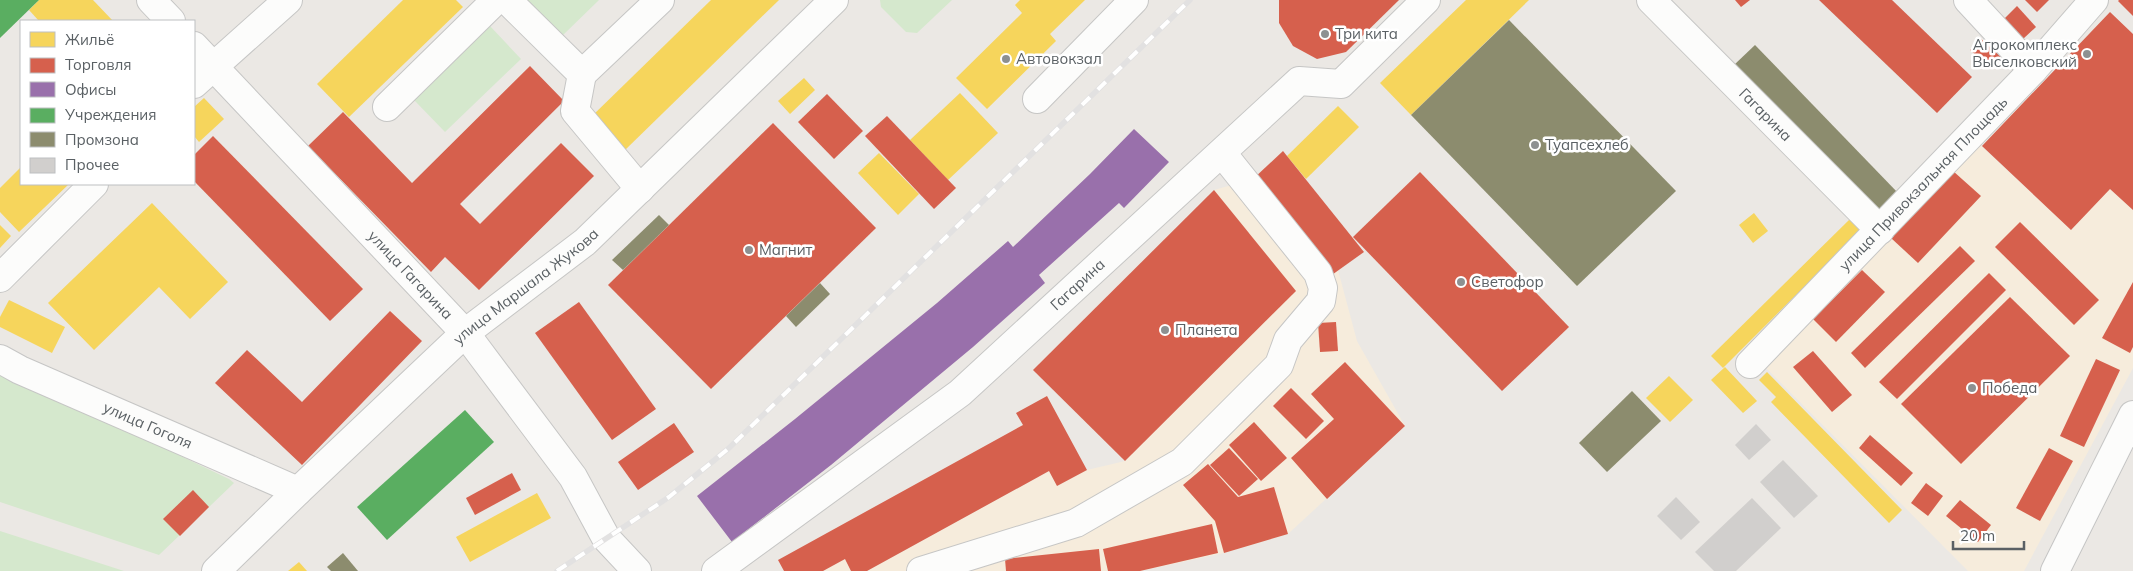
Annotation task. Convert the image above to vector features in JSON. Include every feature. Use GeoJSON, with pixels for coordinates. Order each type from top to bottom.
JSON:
{"type":"FeatureCollection","features":[{"type":"Feature","properties":{"kind":"street"},"geometry":{"type":"LineString","coordinates":[[152,0],[170,20]]}},
{"type":"Feature","properties":{"kind":"street"},"geometry":{"type":"LineString","coordinates":[[203,75],[288,0]]}},
{"type":"Feature","properties":{"kind":"street"},"geometry":{"type":"LineString","coordinates":[[387,107],[496,0]]}},
{"type":"Feature","properties":{"kind":"street"},"geometry":{"type":"LineString","coordinates":[[506,0],[582,74]]}},
{"type":"Feature","properties":{"kind":"street"},"geometry":{"type":"LineString","coordinates":[[640,189],[575,111],[582,74],[660,0]]}},
{"type":"Feature","properties":{"kind":"street","name":"улица Маршала Жукова"},"geometry":{"type":"LineString","coordinates":[[216,571],[466,332],[585,242],[834,0]]}},
{"type":"Feature","properties":{"kind":"street"},"geometry":{"type":"LineString","coordinates":[[1037,99],[1134,0]]}},
{"type":"Feature","properties":{"kind":"street","name":"Гагарина"},"geometry":{"type":"LineString","coordinates":[[716,571],[960,393],[1299,82],[1341,84],[1426,0]]}},
{"type":"Feature","properties":{"kind":"street","name":"Гагарина"},"geometry":{"type":"LineString","coordinates":[[1651,0],[1880,230]]}},
{"type":"Feature","properties":{"kind":"street"},"geometry":{"type":"LineString","coordinates":[[1968,0],[2033,70]]}},
{"type":"Feature","properties":{"kind":"street","name":"улица Привокзальная Площадь"},"geometry":{"type":"LineString","coordinates":[[1750,364],[2033,70],[2094,0]]}},
{"type":"Feature","properties":{"kind":"street","name":"улица Гагарина"},"geometry":{"type":"LineString","coordinates":[[195,49],[203,75],[466,332],[573,477],[606,538],[637,571]]}},
{"type":"Feature","properties":{"kind":"street"},"geometry":{"type":"LineString","coordinates":[[922,571],[1076,523],[1182,462],[1279,365],[1288,340],[1322,301],[1323,288],[1318,273],[1222,153]]}},
{"type":"Feature","properties":{"kind":"street"},"geometry":{"type":"LineString","coordinates":[[0,278],[93,185]]}},
{"type":"Feature","properties":{"kind":"street","name":"улица Гоголя"},"geometry":{"type":"LineString","coordinates":[[0,359],[20,370],[298,491]]}},
{"type":"Feature","properties":{"kind":"street"},"geometry":{"type":"LineString","coordinates":[[2055,571],[2133,415]]}},
{"type":"Feature","properties":{"kind":"shaded area"},"geometry":{"type":"Polygon","coordinates":[[[1977,142],[2071,230],[2110,189],[2133,210],[2133,368],[2024,571],[1968,571],[1764,366],[1977,142]]]}},
{"type":"Feature","properties":{"kind":"shaded area"},"geometry":{"type":"Polygon","coordinates":[[[1253,179],[1338,270],[1357,341],[1405,426],[1288,534],[1224,553],[1140,571],[867,571],[1049,471],[1057,486],[1087,470],[1125,461],[1295,291],[1214,190],[1253,179]]]}},
{"type":"Feature","properties":{"kind":"shaded area"},"geometry":{"type":"Polygon","coordinates":[[[845,559],[851,571],[823,571],[845,559]]]}},
{"type":"Feature","properties":{"kind":"green space"},"geometry":{"type":"Polygon","coordinates":[[[527,0],[599,0],[562,36],[527,0]]]}},
{"type":"Feature","properties":{"kind":"green space"},"geometry":{"type":"Polygon","coordinates":[[[880,0],[952,0],[917,33],[906,32],[881,7],[880,0]]]}},
{"type":"Feature","properties":{"kind":"green space"},"geometry":{"type":"Polygon","coordinates":[[[490,26],[521,59],[445,132],[414,100],[490,26]]]}},
{"type":"Feature","properties":{"kind":"green space"},"geometry":{"type":"Polygon","coordinates":[[[0,370],[234,483],[159,555],[0,502],[0,370]]]}},
{"type":"Feature","properties":{"kind":"green space"},"geometry":{"type":"Polygon","coordinates":[[[0,531],[124,571],[0,571],[0,531]]]}},
{"type":"Feature","properties":{"kind":"building: Жильё"},"geometry":{"type":"Polygon","coordinates":[[[39,0],[93,0],[112,20],[38,20],[29,10],[39,0]]]}},
{"type":"Feature","properties":{"kind":"building: Жильё"},"geometry":{"type":"Polygon","coordinates":[[[403,0],[456,0],[463,7],[349,117],[317,84],[403,0]]]}},
{"type":"Feature","properties":{"kind":"building: Жильё"},"geometry":{"type":"Polygon","coordinates":[[[711,0],[779,0],[623,152],[590,118],[711,0]]]}},
{"type":"Feature","properties":{"kind":"building: Жильё","name":"Автовокзал"},"geometry":{"type":"Polygon","coordinates":[[[1020,0],[1085,0],[1050,34],[1056,41],[987,109],[956,78],[1022,13],[1015,5],[1020,0]]]}},
{"type":"Feature","properties":{"kind":"building: Жильё"},"geometry":{"type":"Polygon","coordinates":[[[1466,0],[1529,0],[1411,115],[1380,83],[1466,0]]]}},
{"type":"Feature","properties":{"kind":"building: Жильё"},"geometry":{"type":"Polygon","coordinates":[[[804,78],[815,90],[790,114],[778,101],[804,78]]]}},
{"type":"Feature","properties":{"kind":"building: Жильё"},"geometry":{"type":"Polygon","coordinates":[[[960,93],[998,133],[948,180],[910,140],[960,93]]]}},
{"type":"Feature","properties":{"kind":"building: Жильё"},"geometry":{"type":"Polygon","coordinates":[[[204,98],[224,119],[199,142],[195,137],[195,106],[204,98]]]}},
{"type":"Feature","properties":{"kind":"building: Жильё"},"geometry":{"type":"Polygon","coordinates":[[[1338,106],[1359,127],[1306,179],[1287,156],[1338,106]]]}},
{"type":"Feature","properties":{"kind":"building: Жильё"},"geometry":{"type":"Polygon","coordinates":[[[879,153],[919,194],[898,215],[858,173],[879,153]]]}},
{"type":"Feature","properties":{"kind":"building: Жильё"},"geometry":{"type":"Polygon","coordinates":[[[20,168],[20,185],[68,185],[19,232],[0,212],[0,188],[20,168]]]}},
{"type":"Feature","properties":{"kind":"building: Жильё"},"geometry":{"type":"Polygon","coordinates":[[[152,203],[228,282],[190,319],[159,287],[94,350],[48,303],[152,203]]]}},
{"type":"Feature","properties":{"kind":"building: Жильё"},"geometry":{"type":"Polygon","coordinates":[[[1754,213],[1768,231],[1753,243],[1739,225],[1754,213]]]}},
{"type":"Feature","properties":{"kind":"building: Жильё"},"geometry":{"type":"Polygon","coordinates":[[[1850,219],[1861,230],[1723,368],[1711,356],[1850,219]]]}},
{"type":"Feature","properties":{"kind":"building: Жильё"},"geometry":{"type":"Polygon","coordinates":[[[0,225],[11,236],[0,248],[0,225]]]}},
{"type":"Feature","properties":{"kind":"building: Жильё"},"geometry":{"type":"Polygon","coordinates":[[[9,300],[65,327],[52,353],[0,327],[0,317],[9,300]]]}},
{"type":"Feature","properties":{"kind":"building: Жильё"},"geometry":{"type":"Polygon","coordinates":[[[1725,367],[1757,401],[1743,413],[1711,380],[1725,367]]]}},
{"type":"Feature","properties":{"kind":"building: Жильё"},"geometry":{"type":"Polygon","coordinates":[[[1767,372],[1902,510],[1889,523],[1771,402],[1776,397],[1759,380],[1767,372]]]}},
{"type":"Feature","properties":{"kind":"building: Жильё"},"geometry":{"type":"Polygon","coordinates":[[[1669,376],[1693,400],[1670,422],[1646,398],[1669,376]]]}},
{"type":"Feature","properties":{"kind":"building: Жильё"},"geometry":{"type":"Polygon","coordinates":[[[537,493],[551,518],[470,562],[456,537],[537,493]]]}},
{"type":"Feature","properties":{"kind":"building: Жильё"},"geometry":{"type":"Polygon","coordinates":[[[299,562],[307,571],[288,571],[299,562]]]}},
{"type":"Feature","properties":{"kind":"building: Торговля","name":"Три кита"},"geometry":{"type":"Polygon","coordinates":[[[1279,0],[1399,0],[1346,52],[1317,59],[1293,46],[1279,23],[1279,0]]]}},
{"type":"Feature","properties":{"kind":"building: Торговля"},"geometry":{"type":"Polygon","coordinates":[[[1735,0],[1750,0],[1741,7],[1735,0]]]}},
{"type":"Feature","properties":{"kind":"building: Торговля"},"geometry":{"type":"Polygon","coordinates":[[[1819,0],[1892,0],[1972,77],[1937,113],[1819,0]]]}},
{"type":"Feature","properties":{"kind":"building: Торговля"},"geometry":{"type":"Polygon","coordinates":[[[2025,0],[2049,0],[2037,12],[2025,0]]]}},
{"type":"Feature","properties":{"kind":"building: Торговля"},"geometry":{"type":"Polygon","coordinates":[[[2133,0],[2133,16],[2118,1],[2133,0]]]}},
{"type":"Feature","properties":{"kind":"building: Торговля"},"geometry":{"type":"Polygon","coordinates":[[[2017,6],[2036,27],[2023,39],[2004,19],[2017,6]]]}},
{"type":"Feature","properties":{"kind":"building: Торговля"},"geometry":{"type":"Polygon","coordinates":[[[2110,12],[2133,34],[2133,210],[2110,189],[2071,230],[1982,146],[2110,12]]]}},
{"type":"Feature","properties":{"kind":"building: Торговля"},"geometry":{"type":"Polygon","coordinates":[[[1981,39],[2001,57],[1990,68],[1970,50],[1981,39]]]}},
{"type":"Feature","properties":{"kind":"building: Торговля"},"geometry":{"type":"Polygon","coordinates":[[[530,66],[564,101],[460,204],[480,224],[561,143],[594,176],[479,290],[445,257],[431,272],[308,146],[343,112],[412,183],[530,66]]]}},
{"type":"Feature","properties":{"kind":"building: Торговля"},"geometry":{"type":"Polygon","coordinates":[[[827,94],[863,131],[834,159],[798,122],[827,94]]]}},
{"type":"Feature","properties":{"kind":"building: Торговля"},"geometry":{"type":"Polygon","coordinates":[[[887,116],[956,188],[934,209],[865,136],[887,116]]]}},
{"type":"Feature","properties":{"kind":"building: Торговля","name":"Магнит"},"geometry":{"type":"Polygon","coordinates":[[[773,123],[876,228],[711,389],[608,285],[773,123]]]}},
{"type":"Feature","properties":{"kind":"building: Торговля"},"geometry":{"type":"Polygon","coordinates":[[[213,136],[363,289],[330,321],[195,182],[195,154],[213,136]]]}},
{"type":"Feature","properties":{"kind":"building: Торговля"},"geometry":{"type":"Polygon","coordinates":[[[1283,151],[1364,252],[1329,277],[1253,179],[1283,151]]]}},
{"type":"Feature","properties":{"kind":"building: Торговля"},"geometry":{"type":"Polygon","coordinates":[[[1953,171],[1981,196],[1918,263],[1891,238],[1953,171]]]}},
{"type":"Feature","properties":{"kind":"building: Торговля","name":"Светофор"},"geometry":{"type":"Polygon","coordinates":[[[1420,172],[1569,327],[1502,391],[1353,237],[1420,172]]]}},
{"type":"Feature","properties":{"kind":"building: Торговля","name":"Планета"},"geometry":{"type":"Polygon","coordinates":[[[1214,190],[1296,291],[1125,461],[1033,370],[1214,190]]]}},
{"type":"Feature","properties":{"kind":"building: Торговля"},"geometry":{"type":"Polygon","coordinates":[[[2020,222],[2099,300],[2074,325],[1995,247],[2020,222]]]}},
{"type":"Feature","properties":{"kind":"building: Торговля"},"geometry":{"type":"Polygon","coordinates":[[[1960,246],[1975,261],[1865,368],[1851,353],[1960,246]]]}},
{"type":"Feature","properties":{"kind":"building: Торговля"},"geometry":{"type":"Polygon","coordinates":[[[1862,270],[1885,292],[1836,342],[1813,319],[1862,270]]]}},
{"type":"Feature","properties":{"kind":"building: Торговля"},"geometry":{"type":"Polygon","coordinates":[[[1989,273],[2006,290],[1897,399],[1879,382],[1989,273]]]}},
{"type":"Feature","properties":{"kind":"building: Торговля"},"geometry":{"type":"Polygon","coordinates":[[[2133,282],[2133,347],[2130,353],[2102,338],[2133,282]]]}},
{"type":"Feature","properties":{"kind":"building: Торговля"},"geometry":{"type":"Polygon","coordinates":[[[2010,297],[2070,356],[1961,464],[1901,404],[2010,297]]]}},
{"type":"Feature","properties":{"kind":"building: Торговля"},"geometry":{"type":"Polygon","coordinates":[[[579,302],[656,409],[612,440],[535,333],[579,302]]]}},
{"type":"Feature","properties":{"kind":"building: Торговля"},"geometry":{"type":"Polygon","coordinates":[[[390,311],[422,341],[302,465],[215,383],[247,350],[302,402],[390,311]]]}},
{"type":"Feature","properties":{"kind":"building: Торговля"},"geometry":{"type":"Polygon","coordinates":[[[1336,322],[1338,351],[1320,352],[1318,323],[1336,322]]]}},
{"type":"Feature","properties":{"kind":"building: Торговля"},"geometry":{"type":"Polygon","coordinates":[[[1813,351],[1852,395],[1832,412],[1793,367],[1813,351]]]}},
{"type":"Feature","properties":{"kind":"building: Торговля"},"geometry":{"type":"Polygon","coordinates":[[[2096,359],[2120,370],[2084,447],[2060,436],[2096,359]]]}},
{"type":"Feature","properties":{"kind":"building: Торговля"},"geometry":{"type":"Polygon","coordinates":[[[1345,362],[1405,426],[1327,499],[1291,458],[1334,419],[1311,394],[1345,362]]]}},
{"type":"Feature","properties":{"kind":"building: Торговля"},"geometry":{"type":"Polygon","coordinates":[[[1291,388],[1324,421],[1306,439],[1273,406],[1291,388]]]}},
{"type":"Feature","properties":{"kind":"building: Торговля"},"geometry":{"type":"Polygon","coordinates":[[[1047,396],[1087,470],[1057,486],[1049,471],[867,571],[851,571],[845,559],[823,571],[784,571],[778,560],[1023,425],[1016,413],[1047,396]]]}},
{"type":"Feature","properties":{"kind":"building: Торговля"},"geometry":{"type":"Polygon","coordinates":[[[1254,422],[1287,458],[1261,481],[1229,445],[1254,422]]]}},
{"type":"Feature","properties":{"kind":"building: Торговля"},"geometry":{"type":"Polygon","coordinates":[[[674,423],[694,452],[638,490],[618,462],[674,423]]]}},
{"type":"Feature","properties":{"kind":"building: Торговля"},"geometry":{"type":"Polygon","coordinates":[[[1870,435],[1913,473],[1901,486],[1859,448],[1870,435]]]}},
{"type":"Feature","properties":{"kind":"building: Торговля"},"geometry":{"type":"Polygon","coordinates":[[[1229,448],[1258,479],[1239,496],[1210,465],[1229,448]]]}},
{"type":"Feature","properties":{"kind":"building: Торговля"},"geometry":{"type":"Polygon","coordinates":[[[2049,448],[2073,461],[2040,521],[2016,508],[2049,448]]]}},
{"type":"Feature","properties":{"kind":"building: Торговля"},"geometry":{"type":"Polygon","coordinates":[[[1208,464],[1238,497],[1274,487],[1288,534],[1224,553],[1215,521],[1183,485],[1208,464]]]}},
{"type":"Feature","properties":{"kind":"building: Торговля"},"geometry":{"type":"Polygon","coordinates":[[[512,473],[521,490],[475,515],[466,498],[512,473]]]}},
{"type":"Feature","properties":{"kind":"building: Торговля"},"geometry":{"type":"Polygon","coordinates":[[[1926,483],[1943,496],[1928,516],[1911,503],[1926,483]]]}},
{"type":"Feature","properties":{"kind":"building: Торговля"},"geometry":{"type":"Polygon","coordinates":[[[193,490],[209,507],[180,536],[163,519],[193,490]]]}},
{"type":"Feature","properties":{"kind":"building: Торговля"},"geometry":{"type":"Polygon","coordinates":[[[1960,500],[1991,525],[1978,542],[1946,516],[1960,500]]]}},
{"type":"Feature","properties":{"kind":"building: Торговля"},"geometry":{"type":"Polygon","coordinates":[[[1212,524],[1218,553],[1140,571],[1108,571],[1103,549],[1212,524]]]}},
{"type":"Feature","properties":{"kind":"building: Торговля"},"geometry":{"type":"Polygon","coordinates":[[[1099,549],[1101,571],[1006,571],[1005,559],[1099,549]]]}},
{"type":"Feature","properties":{"kind":"building: Офисы"},"geometry":{"type":"Polygon","coordinates":[[[1134,129],[1169,162],[1124,208],[1119,203],[1039,275],[1045,283],[973,347],[831,465],[732,542],[697,496],[937,303],[1008,241],[1013,247],[1134,129]]]}},
{"type":"Feature","properties":{"kind":"building: Учреждения"},"geometry":{"type":"Polygon","coordinates":[[[0,0],[39,0],[0,38],[0,0]]]}},
{"type":"Feature","properties":{"kind":"building: Учреждения"},"geometry":{"type":"Polygon","coordinates":[[[465,410],[494,442],[387,540],[357,507],[465,410]]]}},
{"type":"Feature","properties":{"kind":"building: Промзона","name":"Туапсехлеб"},"geometry":{"type":"Polygon","coordinates":[[[1509,20],[1676,191],[1577,286],[1411,115],[1509,20]]]}},
{"type":"Feature","properties":{"kind":"building: Промзона"},"geometry":{"type":"Polygon","coordinates":[[[1755,45],[1899,194],[1880,215],[1734,65],[1755,45]]]}},
{"type":"Feature","properties":{"kind":"building: Промзона"},"geometry":{"type":"Polygon","coordinates":[[[659,215],[669,225],[623,270],[612,260],[659,215]]]}},
{"type":"Feature","properties":{"kind":"building: Промзона"},"geometry":{"type":"Polygon","coordinates":[[[820,283],[830,294],[796,327],[786,316],[820,283]]]}},
{"type":"Feature","properties":{"kind":"building: Промзона"},"geometry":{"type":"Polygon","coordinates":[[[1632,391],[1661,421],[1607,472],[1579,443],[1632,391]]]}},
{"type":"Feature","properties":{"kind":"building: Промзона"},"geometry":{"type":"Polygon","coordinates":[[[343,553],[358,571],[331,571],[327,567],[343,553]]]}},
{"type":"Feature","properties":{"kind":"building: Прочее"},"geometry":{"type":"Polygon","coordinates":[[[1756,424],[1771,440],[1749,460],[1735,445],[1756,424]]]}},
{"type":"Feature","properties":{"kind":"building: Прочее"},"geometry":{"type":"Polygon","coordinates":[[[1783,460],[1818,496],[1794,518],[1760,482],[1783,460]]]}},
{"type":"Feature","properties":{"kind":"building: Прочее"},"geometry":{"type":"Polygon","coordinates":[[[1676,497],[1700,522],[1681,540],[1657,516],[1676,497]]]}},
{"type":"Feature","properties":{"kind":"building: Прочее"},"geometry":{"type":"Polygon","coordinates":[[[1752,498],[1781,528],[1736,571],[1714,571],[1695,552],[1752,498]]]}},
{"type":"Feature","properties":{"kind":"railway"},"geometry":{"type":"LineString","coordinates":[[557,571],[669,497],[728,449],[1190,0]]}},
{"type":"Feature","properties":{"kind":"place","name":"Три кита"},"geometry":{"type":"Point","coordinates":[1325,34]}},
{"type":"Feature","properties":{"kind":"place","name":"Агрокомплекс Выселковский"},"geometry":{"type":"Point","coordinates":[2087,54]}},
{"type":"Feature","properties":{"kind":"place","name":"Автовокзал"},"geometry":{"type":"Point","coordinates":[1006,59]}},
{"type":"Feature","properties":{"kind":"place","name":"Туапсехлеб"},"geometry":{"type":"Point","coordinates":[1535,145]}},
{"type":"Feature","properties":{"kind":"place","name":"Магнит"},"geometry":{"type":"Point","coordinates":[749,250]}},
{"type":"Feature","properties":{"kind":"place","name":"Светофор"},"geometry":{"type":"Point","coordinates":[1461,282]}},
{"type":"Feature","properties":{"kind":"place","name":"Планета"},"geometry":{"type":"Point","coordinates":[1165,330]}},
{"type":"Feature","properties":{"kind":"place","name":"Победа"},"geometry":{"type":"Point","coordinates":[1972,388]}}]}
